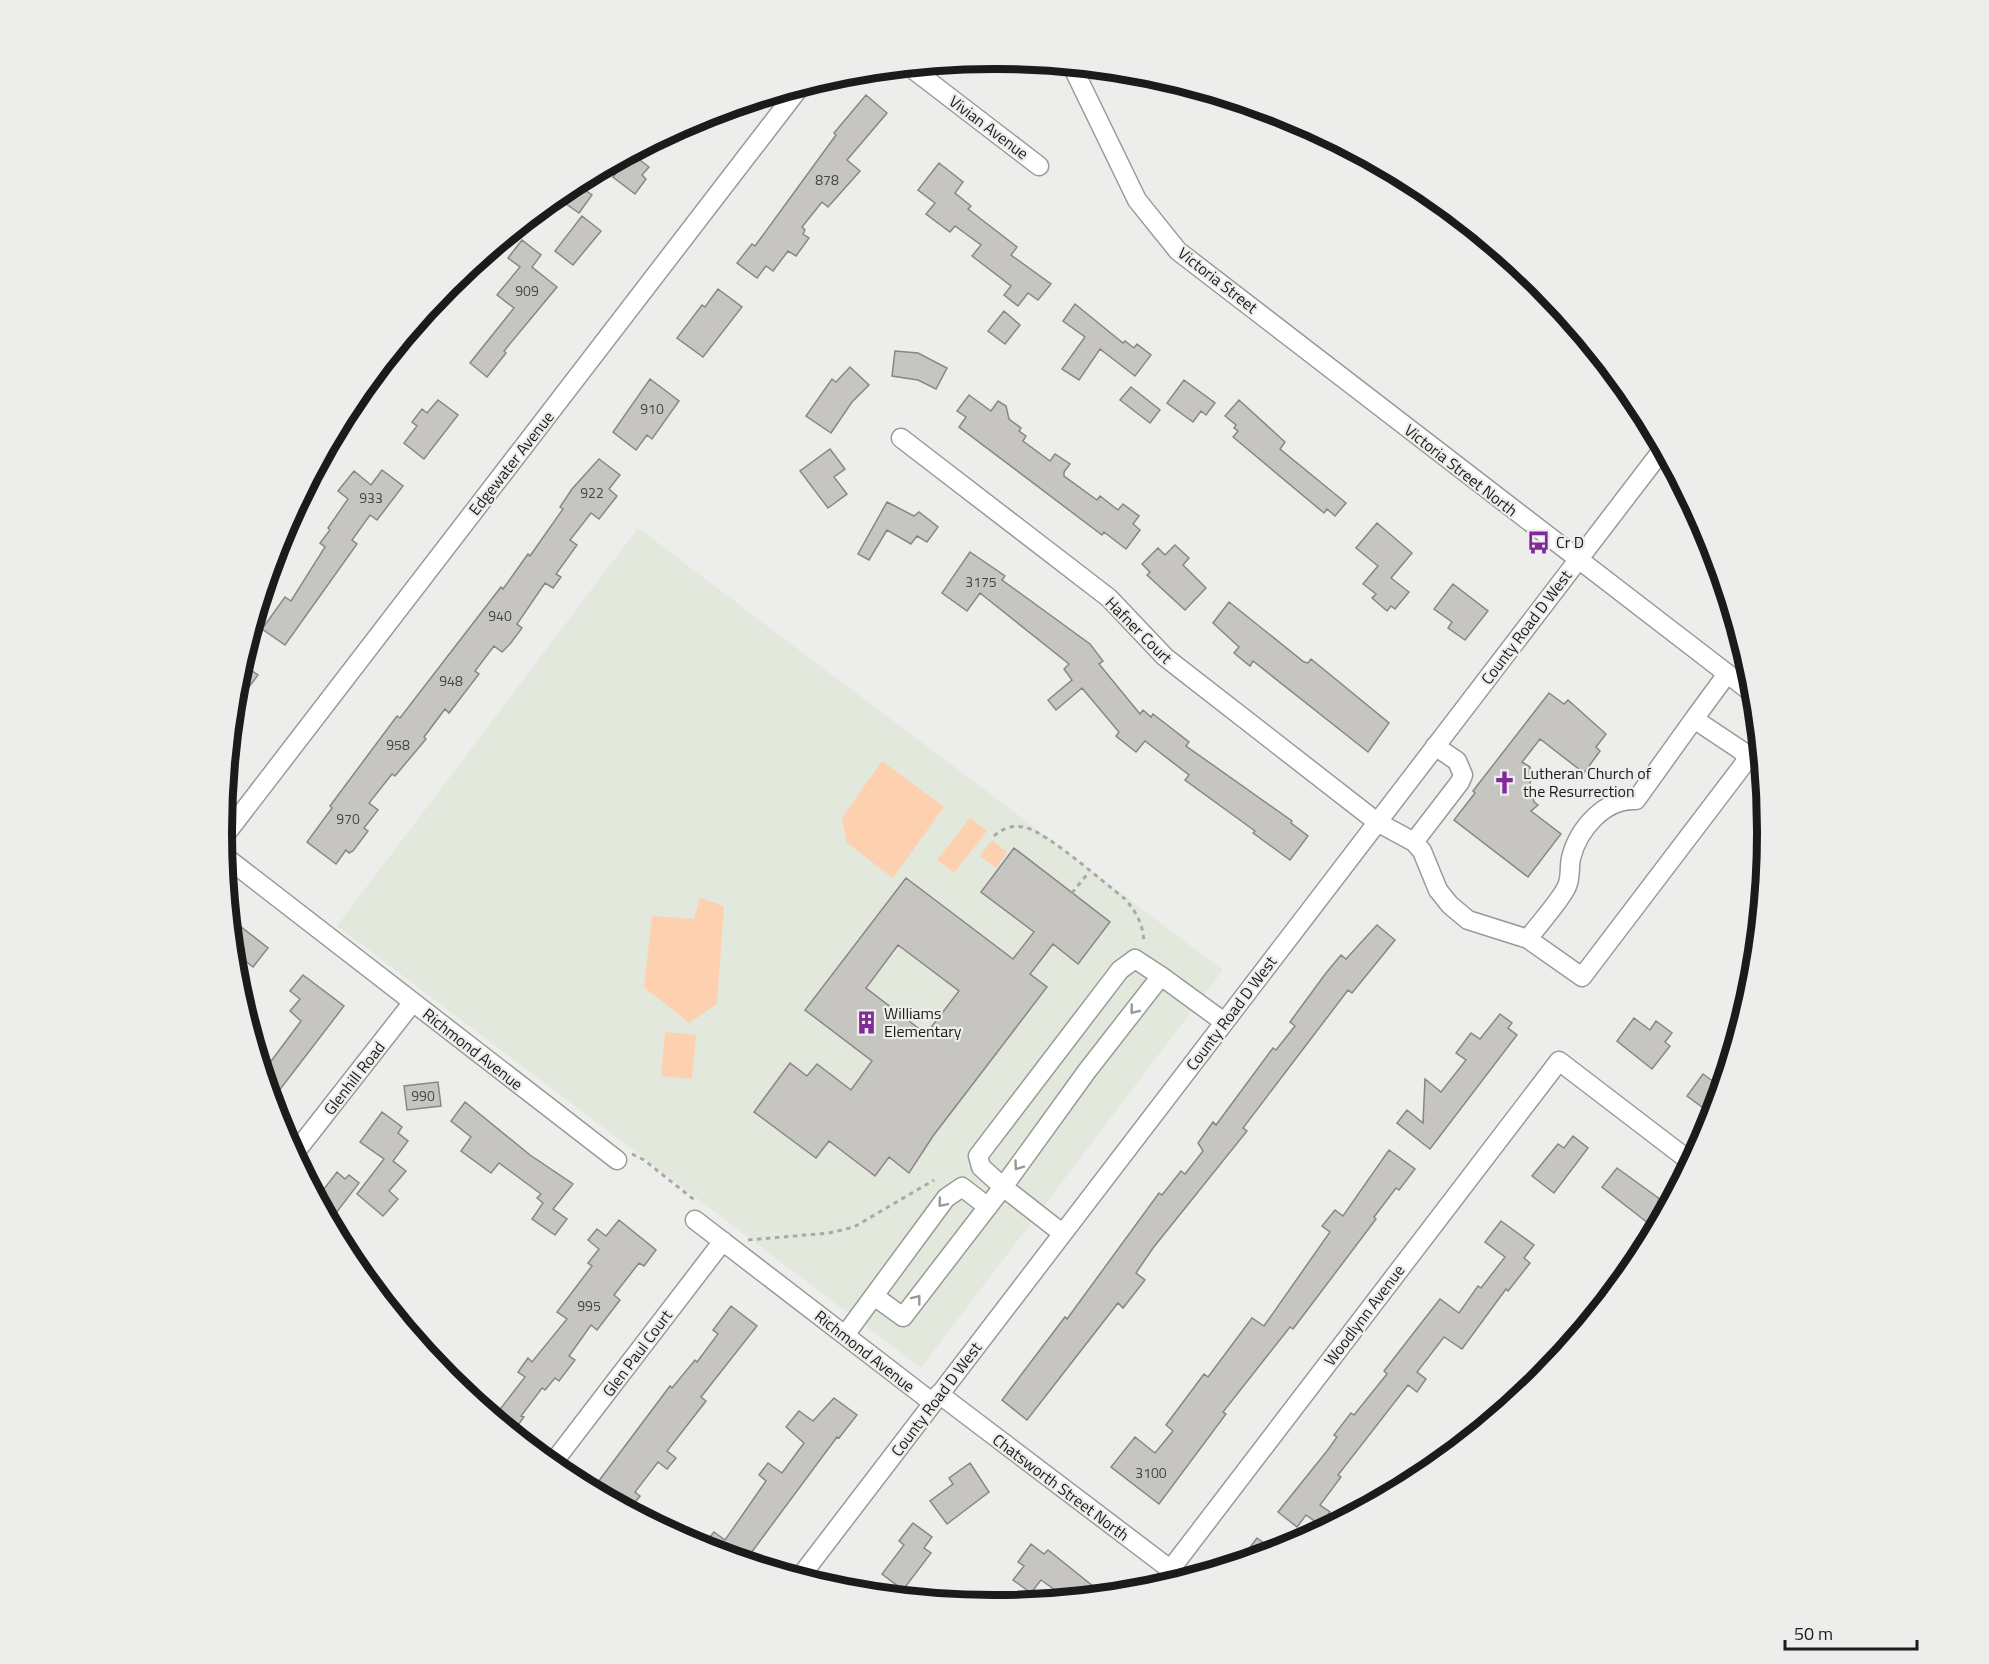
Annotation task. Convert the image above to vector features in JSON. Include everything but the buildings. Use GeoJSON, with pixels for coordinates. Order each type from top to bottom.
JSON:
{"type":"FeatureCollection","features":[{"type":"Feature","properties":{"kind":"street","name":"Vivian Avenue"},"geometry":{"type":"LineString","coordinates":[[919,74],[1039,166]]}},
{"type":"Feature","properties":{"kind":"street","name":"Victoria Street"},"geometry":{"type":"LineString","coordinates":[[1076,74],[1137,200],[1178,251],[1340,376]]}},
{"type":"Feature","properties":{"kind":"street","name":"Edgewater Avenue"},"geometry":{"type":"LineString","coordinates":[[231,827],[793,96]]}},
{"type":"Feature","properties":{"kind":"street","name":"Victoria Street North"},"geometry":{"type":"LineString","coordinates":[[1340,376],[1744,686]]}},
{"type":"Feature","properties":{"kind":"street","name":"Hafner Court"},"geometry":{"type":"LineString","coordinates":[[901,438],[1108,598],[1165,657],[1377,822],[1414,842]]}},
{"type":"Feature","properties":{"kind":"street","name":"County Road D West"},"geometry":{"type":"LineString","coordinates":[[805,1571],[1658,456]]}},
{"type":"Feature","properties":{"kind":"street"},"geometry":{"type":"LineString","coordinates":[[1528,939],[1567,886],[1571,859],[1578,838],[1606,806],[1626,799],[1636,800],[1727,674]]}},
{"type":"Feature","properties":{"kind":"street"},"geometry":{"type":"LineString","coordinates":[[1435,746],[1457,761],[1463,775],[1414,842],[1422,851],[1438,890],[1450,905],[1468,920],[1528,939],[1582,976],[1747,760],[1742,751],[1694,719]]}},
{"type":"Feature","properties":{"kind":"street","name":"Richmond Avenue"},"geometry":{"type":"LineString","coordinates":[[232,862],[617,1160]]}},
{"type":"Feature","properties":{"kind":"street"},"geometry":{"type":"LineString","coordinates":[[1062,1233],[981,1167],[978,1156],[1009,1113],[1120,970],[1135,959],[1224,1022]]}},
{"type":"Feature","properties":{"kind":"street"},"geometry":{"type":"LineString","coordinates":[[874,1296],[903,1317],[1161,976]]}},
{"type":"Feature","properties":{"kind":"street","name":"Glenhill Road"},"geometry":{"type":"LineString","coordinates":[[300,1146],[413,1002]]}},
{"type":"Feature","properties":{"kind":"street","name":"Woodlynn Avenue"},"geometry":{"type":"LineString","coordinates":[[1177,1572],[1559,1061],[1684,1157]]}},
{"type":"Feature","properties":{"kind":"street"},"geometry":{"type":"LineString","coordinates":[[845,1335],[946,1198],[962,1187],[988,1207]]}},
{"type":"Feature","properties":{"kind":"street","name":"Richmond Avenue"},"geometry":{"type":"LineString","coordinates":[[697,1212],[728,1245],[845,1335],[936,1399]]}},
{"type":"Feature","properties":{"kind":"street","name":"Glen Paul Court"},"geometry":{"type":"LineString","coordinates":[[558,1457],[728,1245]]}},
{"type":"Feature","properties":{"kind":"street","name":"Chatsworth Street North"},"geometry":{"type":"LineString","coordinates":[[936,1399],[1175,1573]]}},
{"type":"Feature","properties":{"kind":"path"},"geometry":{"type":"LineString","coordinates":[[994,836],[1002,829],[1012,827],[1037,831],[1125,899],[1137,912],[1143,928],[1144,948]]}},
{"type":"Feature","properties":{"kind":"path"},"geometry":{"type":"LineString","coordinates":[[1072,893],[1089,872]]}},
{"type":"Feature","properties":{"kind":"path"},"geometry":{"type":"LineString","coordinates":[[617,1160],[632,1154],[644,1160],[697,1212]]}},
{"type":"Feature","properties":{"kind":"path"},"geometry":{"type":"LineString","coordinates":[[728,1245],[765,1236],[828,1233],[854,1227],[934,1180]]}},
{"type":"Feature","properties":{"kind":"shaded area"},"geometry":{"type":"Polygon","coordinates":[[[638,528],[1223,970],[921,1368],[337,926],[638,528]]]}},
{"type":"Feature","properties":{"kind":"shaded area"},"geometry":{"type":"Polygon","coordinates":[[[882,761],[944,807],[893,878],[847,843],[842,818],[882,761]]]}},
{"type":"Feature","properties":{"kind":"shaded area"},"geometry":{"type":"Polygon","coordinates":[[[970,818],[987,831],[954,873],[937,860],[970,818]]]}},
{"type":"Feature","properties":{"kind":"shaded area"},"geometry":{"type":"Polygon","coordinates":[[[992,840],[1007,852],[996,868],[980,856],[992,840]]]}},
{"type":"Feature","properties":{"kind":"shaded area"},"geometry":{"type":"Polygon","coordinates":[[[700,898],[724,906],[717,1004],[689,1023],[644,987],[652,916],[694,919],[700,898]]]}},
{"type":"Feature","properties":{"kind":"shaded area"},"geometry":{"type":"Polygon","coordinates":[[[665,1032],[696,1035],[692,1079],[661,1076],[665,1032]]]}},
{"type":"Feature","properties":{"kind":"place","name":"Cr D"},"geometry":{"type":"Point","coordinates":[1538,542]}},
{"type":"Feature","properties":{"kind":"place","name":"Lutheran Church of the Resurrection"},"geometry":{"type":"Point","coordinates":[1505,782]}},
{"type":"Feature","properties":{"kind":"place","name":"Williams Elementary"},"geometry":{"type":"Point","coordinates":[866,1022]}}]}
